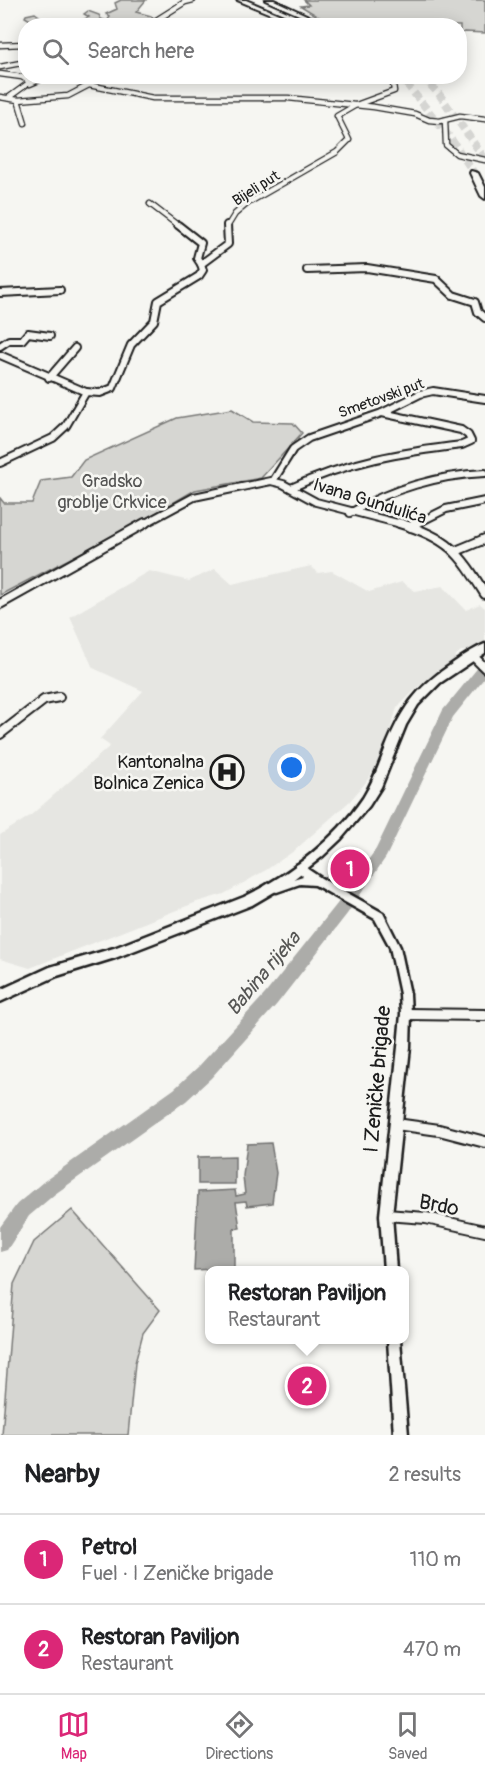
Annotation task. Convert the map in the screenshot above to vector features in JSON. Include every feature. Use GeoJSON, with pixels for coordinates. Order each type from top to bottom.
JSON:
{"type":"FeatureCollection","features":[{"type":"Feature","properties":{"kind":"highway"},"geometry":{"type":"LineString","coordinates":[[240,0],[286,18]]}},
{"type":"Feature","properties":{"kind":"highway"},"geometry":{"type":"LineString","coordinates":[[268,0],[310,18]]}},
{"type":"Feature","properties":{"kind":"highway"},"geometry":{"type":"LineString","coordinates":[[474,173],[485,196]]}},
{"type":"Feature","properties":{"kind":"main road"},"geometry":{"type":"LineString","coordinates":[[0,996],[54,971],[115,952],[269,892],[300,868],[366,803],[408,712],[421,694],[479,662],[485,648]]}},
{"type":"Feature","properties":{"kind":"street"},"geometry":{"type":"LineString","coordinates":[[161,18],[193,0]]}},
{"type":"Feature","properties":{"kind":"street"},"geometry":{"type":"LineString","coordinates":[[0,45],[18,44]]}},
{"type":"Feature","properties":{"kind":"street"},"geometry":{"type":"LineString","coordinates":[[0,66],[18,63]]}},
{"type":"Feature","properties":{"kind":"street"},"geometry":{"type":"LineString","coordinates":[[0,74],[18,76]]}},
{"type":"Feature","properties":{"kind":"street"},"geometry":{"type":"LineString","coordinates":[[8,98],[18,89],[30,84]]}},
{"type":"Feature","properties":{"kind":"street"},"geometry":{"type":"LineString","coordinates":[[356,105],[394,91],[394,84]]}},
{"type":"Feature","properties":{"kind":"street"},"geometry":{"type":"LineString","coordinates":[[0,97],[18,100],[68,96],[88,85],[153,98],[288,98],[415,114],[429,120],[445,120],[459,116],[485,119]]}},
{"type":"Feature","properties":{"kind":"street"},"geometry":{"type":"LineString","coordinates":[[18,100],[25,123]]}},
{"type":"Feature","properties":{"kind":"street","name":"Bijeli put"},"geometry":{"type":"LineString","coordinates":[[86,392],[100,393],[113,388],[131,345],[154,321],[158,301],[165,295],[193,284],[202,274],[201,264],[228,244],[228,225],[238,209],[342,149],[349,140],[337,116],[356,105]]}},
{"type":"Feature","properties":{"kind":"street"},"geometry":{"type":"LineString","coordinates":[[445,120],[446,145],[452,151],[485,160]]}},
{"type":"Feature","properties":{"kind":"street"},"geometry":{"type":"LineString","coordinates":[[150,204],[201,243],[197,258],[201,264]]}},
{"type":"Feature","properties":{"kind":"street"},"geometry":{"type":"LineString","coordinates":[[307,270],[367,268],[436,279],[453,295],[475,302],[478,312],[485,318]]}},
{"type":"Feature","properties":{"kind":"street"},"geometry":{"type":"LineString","coordinates":[[0,293],[60,290]]}},
{"type":"Feature","properties":{"kind":"street"},"geometry":{"type":"LineString","coordinates":[[0,346],[9,340],[22,340],[28,333],[50,336]]}},
{"type":"Feature","properties":{"kind":"street"},"geometry":{"type":"LineString","coordinates":[[49,378],[75,348]]}},
{"type":"Feature","properties":{"kind":"street"},"geometry":{"type":"LineString","coordinates":[[0,355],[86,392],[66,426],[53,438],[0,463]]}},
{"type":"Feature","properties":{"kind":"street","name":"Smetovski put"},"geometry":{"type":"LineString","coordinates":[[273,481],[293,449],[309,438],[382,413],[414,396],[433,391],[485,399]]}},
{"type":"Feature","properties":{"kind":"street"},"geometry":{"type":"LineString","coordinates":[[291,488],[314,476],[384,454],[462,445],[471,441],[470,437],[460,430],[382,413]]}},
{"type":"Feature","properties":{"kind":"street"},"geometry":{"type":"LineString","coordinates":[[350,513],[374,501],[422,483],[465,473],[485,473]]}},
{"type":"Feature","properties":{"kind":"street"},"geometry":{"type":"LineString","coordinates":[[0,604],[194,496],[273,481]]}},
{"type":"Feature","properties":{"kind":"street","name":"Ivana Gundulića"},"geometry":{"type":"LineString","coordinates":[[273,481],[291,488],[308,500],[350,513],[411,527],[436,538],[456,551],[473,572],[485,594]]}},
{"type":"Feature","properties":{"kind":"street"},"geometry":{"type":"LineString","coordinates":[[411,527],[429,515],[453,507],[485,501]]}},
{"type":"Feature","properties":{"kind":"street"},"geometry":{"type":"LineString","coordinates":[[456,551],[485,539]]}},
{"type":"Feature","properties":{"kind":"street"},"geometry":{"type":"LineString","coordinates":[[475,543],[485,544]]}},
{"type":"Feature","properties":{"kind":"street"},"geometry":{"type":"LineString","coordinates":[[0,734],[44,700],[59,697]]}},
{"type":"Feature","properties":{"kind":"street","name":"I Zeničke brigade"},"geometry":{"type":"LineString","coordinates":[[300,868],[317,881],[380,916],[394,947],[405,994],[406,1014],[386,1215],[390,1266]]}},
{"type":"Feature","properties":{"kind":"street"},"geometry":{"type":"LineString","coordinates":[[269,892],[300,880],[317,881]]}},
{"type":"Feature","properties":{"kind":"street"},"geometry":{"type":"LineString","coordinates":[[406,1014],[485,1015]]}},
{"type":"Feature","properties":{"kind":"street"},"geometry":{"type":"LineString","coordinates":[[396,1124],[440,1130],[485,1142]]}},
{"type":"Feature","properties":{"kind":"street","name":"Brdo"},"geometry":{"type":"LineString","coordinates":[[386,1215],[426,1218],[485,1231]]}},
{"type":"Feature","properties":{"kind":"street"},"geometry":{"type":"LineString","coordinates":[[394,1344],[401,1435]]}},
{"type":"Feature","properties":{"kind":"shaded area","name":"Kantonalna Bolnica Zenica"},"geometry":{"type":"Polygon","coordinates":[[[311,566],[318,573],[332,571],[369,592],[402,582],[415,591],[443,586],[466,610],[480,604],[485,608],[485,643],[470,651],[461,651],[455,656],[454,664],[419,686],[397,708],[380,761],[366,782],[350,801],[294,851],[266,870],[224,894],[197,902],[30,968],[0,959],[0,835],[30,816],[110,746],[100,739],[143,691],[93,668],[70,617],[149,571],[189,581],[215,569],[232,584],[311,566]]]}},
{"type":"Feature","properties":{"kind":"shaded area"},"geometry":{"type":"Polygon","coordinates":[[[271,1143],[276,1173],[272,1203],[247,1206],[246,1201],[236,1202],[240,1228],[234,1229],[234,1266],[205,1266],[205,1269],[194,1270],[198,1192],[235,1190],[236,1196],[245,1194],[243,1176],[247,1144],[271,1143]]]}},
{"type":"Feature","properties":{"kind":"shaded area"},"geometry":{"type":"Polygon","coordinates":[[[235,1156],[235,1184],[198,1184],[198,1157],[235,1156]]]}},
{"type":"Feature","properties":{"kind":"green space"},"geometry":{"type":"Polygon","coordinates":[[[121,0],[146,0],[136,12],[152,18],[109,18],[106,14],[117,9],[115,3],[121,0]]]}},
{"type":"Feature","properties":{"kind":"green space"},"geometry":{"type":"Polygon","coordinates":[[[304,0],[485,0],[485,33],[467,32],[467,18],[321,18],[301,6],[309,5],[304,0]]]}},
{"type":"Feature","properties":{"kind":"green space"},"geometry":{"type":"Polygon","coordinates":[[[88,11],[99,15],[100,18],[87,18],[89,17],[84,14],[88,11]]]}},
{"type":"Feature","properties":{"kind":"green space"},"geometry":{"type":"Polygon","coordinates":[[[35,13],[42,18],[25,17],[26,15],[35,13]]]}},
{"type":"Feature","properties":{"kind":"green space","name":"Gradsko groblje Crkvice"},"geometry":{"type":"Polygon","coordinates":[[[232,409],[253,422],[293,423],[302,433],[261,478],[195,490],[140,522],[0,595],[0,498],[4,503],[32,503],[41,481],[71,477],[84,460],[177,418],[232,409]]]}},
{"type":"Feature","properties":{"kind":"green space"},"geometry":{"type":"Polygon","coordinates":[[[72,1210],[160,1310],[143,1333],[135,1363],[128,1435],[2,1435],[14,1284],[34,1242],[72,1210]]]}},
{"type":"Feature","properties":{"kind":"waterway","name":"Babina rijeka"},"geometry":{"type":"LineString","coordinates":[[0,1243],[23,1210],[49,1188],[180,1095],[205,1072],[271,999],[342,909],[381,853],[448,714],[485,668]]}},
{"type":"Feature","properties":{"kind":"tunnel"},"geometry":{"type":"LineString","coordinates":[[407,84],[451,139],[474,173]]}},
{"type":"Feature","properties":{"kind":"tunnel"},"geometry":{"type":"LineString","coordinates":[[430,84],[485,159]]}},
{"type":"Feature","properties":{"kind":"place","name":"Kantonalna Bolnica Zenica"},"geometry":{"type":"Point","coordinates":[227,772]}},
{"type":"Feature","properties":{"kind":"place","name":"Petrol"},"geometry":{"type":"Point","coordinates":[350,869]}},
{"type":"Feature","properties":{"kind":"place","name":"Restoran Paviljon"},"geometry":{"type":"Point","coordinates":[307,1386]}}]}
